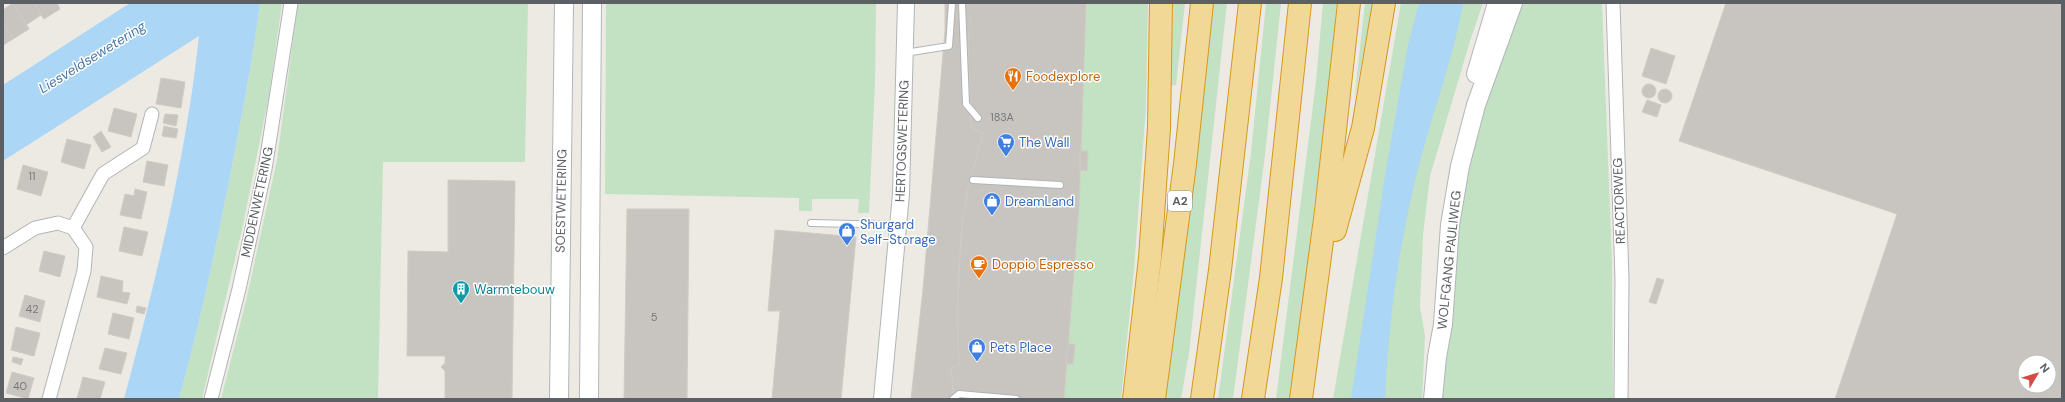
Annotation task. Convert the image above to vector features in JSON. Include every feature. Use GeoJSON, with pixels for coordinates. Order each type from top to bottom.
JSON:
{"type":"FeatureCollection","features":[{"type":"Feature","properties":{"kind":"highway","name":"A2"},"geometry":{"type":"LineString","coordinates":[[1134,399],[1150,258],[1159,128],[1161,3]]}},
{"type":"Feature","properties":{"kind":"highway","name":"A2"},"geometry":{"type":"LineString","coordinates":[[1154,399],[1185,164],[1202,3]]}},
{"type":"Feature","properties":{"kind":"highway"},"geometry":{"type":"LineString","coordinates":[[1202,399],[1220,270],[1250,3]]}},
{"type":"Feature","properties":{"kind":"highway"},"geometry":{"type":"LineString","coordinates":[[1253,399],[1270,278],[1300,3]]}},
{"type":"Feature","properties":{"kind":"highway"},"geometry":{"type":"LineString","coordinates":[[1301,399],[1334,151],[1349,3]]}},
{"type":"Feature","properties":{"kind":"highway"},"geometry":{"type":"LineString","coordinates":[[1312,315],[1363,128],[1384,3]]}},
{"type":"Feature","properties":{"kind":"main road","name":"SOESTWETERING"},"geometry":{"type":"LineString","coordinates":[[559,399],[564,3]]}},
{"type":"Feature","properties":{"kind":"main road"},"geometry":{"type":"LineString","coordinates":[[589,399],[592,3]]}},
{"type":"Feature","properties":{"kind":"main road","name":"WOLFGANG PAULIWEG"},"geometry":{"type":"LineString","coordinates":[[1436,357],[1433,325],[1438,223],[1449,165],[1460,120],[1473,85],[1497,3]]}},
{"type":"Feature","properties":{"kind":"main road","name":"WOLFGANG PAULIWEG"},"geometry":{"type":"LineString","coordinates":[[1433,399],[1436,357],[1443,324],[1450,225],[1460,166],[1476,105],[1513,3]]}},
{"type":"Feature","properties":{"kind":"street","name":"MIDDENWETERING"},"geometry":{"type":"LineString","coordinates":[[211,399],[239,289],[265,169],[291,3]]}},
{"type":"Feature","properties":{"kind":"street","name":"HERTOGSWETERING"},"geometry":{"type":"LineString","coordinates":[[882,399],[901,194],[906,3]]}},
{"type":"Feature","properties":{"kind":"street","name":"REACTORWEG"},"geometry":{"type":"LineString","coordinates":[[1613,3],[1622,280],[1621,399]]}},
{"type":"Feature","properties":{"kind":"street"},"geometry":{"type":"LineString","coordinates":[[73,228],[102,174],[143,148],[152,114]]}},
{"type":"Feature","properties":{"kind":"street"},"geometry":{"type":"LineString","coordinates":[[3,248],[35,228],[58,223],[73,228],[86,247],[84,271],[49,399]]}},
{"type":"Feature","properties":{"kind":"lane"},"geometry":{"type":"LineString","coordinates":[[905,54],[949,46],[952,3]]}},
{"type":"Feature","properties":{"kind":"lane"},"geometry":{"type":"LineString","coordinates":[[962,3],[966,104],[978,118]]}},
{"type":"Feature","properties":{"kind":"lane"},"geometry":{"type":"LineString","coordinates":[[973,180],[1060,185]]}},
{"type":"Feature","properties":{"kind":"lane"},"geometry":{"type":"LineString","coordinates":[[811,222],[898,225]]}},
{"type":"Feature","properties":{"kind":"lane"},"geometry":{"type":"LineString","coordinates":[[953,399],[959,394],[1016,399]]}},
{"type":"Feature","properties":{"kind":"green space"},"geometry":{"type":"Polygon","coordinates":[[[260,3],[282,3],[269,95],[243,225],[202,399],[179,399],[201,314],[220,228],[247,87],[260,3]]]}},
{"type":"Feature","properties":{"kind":"green space"},"geometry":{"type":"Polygon","coordinates":[[[298,3],[528,3],[525,162],[383,162],[378,399],[221,399],[246,301],[277,160],[298,3]]]}},
{"type":"Feature","properties":{"kind":"green space"},"geometry":{"type":"Polygon","coordinates":[[[606,3],[876,3],[875,83],[869,213],[858,213],[859,199],[812,199],[812,211],[799,211],[799,198],[605,194],[606,3]]]}},
{"type":"Feature","properties":{"kind":"green space"},"geometry":{"type":"Polygon","coordinates":[[[1086,3],[1148,3],[1146,106],[1134,270],[1121,399],[1064,399],[1079,209],[1086,3]]]}},
{"type":"Feature","properties":{"kind":"green space"},"geometry":{"type":"Polygon","coordinates":[[[1173,3],[1185,3],[1176,85],[1171,86],[1173,3]]]}},
{"type":"Feature","properties":{"kind":"green space"},"geometry":{"type":"Polygon","coordinates":[[[1212,3],[1227,3],[1189,353],[1181,399],[1164,399],[1176,320],[1212,3]]]}},
{"type":"Feature","properties":{"kind":"green space"},"geometry":{"type":"Polygon","coordinates":[[[1266,3],[1281,3],[1265,155],[1233,399],[1218,399],[1251,153],[1266,3]]]}},
{"type":"Feature","properties":{"kind":"green space"},"geometry":{"type":"Polygon","coordinates":[[[1323,3],[1337,3],[1329,85],[1291,399],[1276,399],[1316,81],[1323,3]]]}},
{"type":"Feature","properties":{"kind":"green space"},"geometry":{"type":"Polygon","coordinates":[[[1365,3],[1373,3],[1354,102],[1365,3]]]}},
{"type":"Feature","properties":{"kind":"green space"},"geometry":{"type":"Polygon","coordinates":[[[1401,3],[1483,3],[1470,41],[1430,176],[1423,235],[1420,307],[1425,336],[1422,399],[1333,399],[1401,3]]]}},
{"type":"Feature","properties":{"kind":"green space"},"geometry":{"type":"Polygon","coordinates":[[[1519,3],[1602,3],[1612,263],[1613,399],[1442,399],[1451,249],[1475,129],[1519,3]]]}},
{"type":"Feature","properties":{"kind":"water","name":"Liesveldsewetering"},"geometry":{"type":"Polygon","coordinates":[[[130,3],[260,3],[247,87],[220,228],[201,314],[179,399],[124,399],[169,219],[186,128],[199,36],[3,161],[3,85],[130,3]]]}},
{"type":"Feature","properties":{"kind":"water"},"geometry":{"type":"Polygon","coordinates":[[[1419,3],[1463,3],[1459,25],[1421,159],[1409,208],[1391,317],[1385,399],[1351,399],[1386,170],[1408,45],[1419,3]]]}},
{"type":"Feature","properties":{"kind":"building"},"geometry":{"type":"Polygon","coordinates":[[[13,3],[29,29],[13,39],[3,23],[3,10],[13,3]]]}},
{"type":"Feature","properties":{"kind":"building"},"geometry":{"type":"Polygon","coordinates":[[[13,3],[34,3],[44,19],[41,15],[26,25],[13,3]]]}},
{"type":"Feature","properties":{"kind":"building"},"geometry":{"type":"Polygon","coordinates":[[[34,3],[57,3],[60,9],[44,19],[34,3]]]}},
{"type":"Feature","properties":{"kind":"building","name":"The Wall"},"geometry":{"type":"Polygon","coordinates":[[[945,3],[1085,3],[1073,268],[1061,399],[911,399],[923,289],[945,30],[945,3]]]}},
{"type":"Feature","properties":{"kind":"building","name":"The Wall"},"geometry":{"type":"Polygon","coordinates":[[[955,3],[1086,3],[1079,209],[1064,399],[954,399],[951,367],[959,366],[957,315],[961,235],[968,189],[983,133],[971,128],[968,42],[971,18],[957,18],[955,3]]]}},
{"type":"Feature","properties":{"kind":"building"},"geometry":{"type":"Polygon","coordinates":[[[1726,3],[2062,3],[2062,399],[1835,399],[1897,214],[1679,141],[1726,3]]]}},
{"type":"Feature","properties":{"kind":"building"},"geometry":{"type":"Polygon","coordinates":[[[3,23],[13,39],[3,45],[3,23]]]}},
{"type":"Feature","properties":{"kind":"building"},"geometry":{"type":"Polygon","coordinates":[[[1651,48],[1675,56],[1666,84],[1642,76],[1651,48]]]}},
{"type":"Feature","properties":{"kind":"building"},"geometry":{"type":"Polygon","coordinates":[[[161,78],[185,82],[181,108],[156,104],[161,78]]]}},
{"type":"Feature","properties":{"kind":"building"},"geometry":{"type":"Polygon","coordinates":[[[1646,84],[1652,84],[1656,88],[1656,94],[1652,98],[1646,98],[1642,94],[1642,88],[1646,84]]]}},
{"type":"Feature","properties":{"kind":"building"},"geometry":{"type":"Polygon","coordinates":[[[1662,89],[1668,89],[1672,93],[1672,99],[1668,103],[1662,103],[1658,99],[1658,93],[1662,89]]]}},
{"type":"Feature","properties":{"kind":"building"},"geometry":{"type":"Polygon","coordinates":[[[1647,100],[1661,105],[1657,117],[1642,112],[1647,100]]]}},
{"type":"Feature","properties":{"kind":"building"},"geometry":{"type":"Polygon","coordinates":[[[114,108],[137,114],[131,137],[108,131],[114,108]]]}},
{"type":"Feature","properties":{"kind":"building"},"geometry":{"type":"Polygon","coordinates":[[[165,114],[178,115],[176,126],[163,123],[165,114]]]}},
{"type":"Feature","properties":{"kind":"building"},"geometry":{"type":"Polygon","coordinates":[[[164,126],[178,129],[176,138],[162,136],[164,126]]]}},
{"type":"Feature","properties":{"kind":"building"},"geometry":{"type":"Polygon","coordinates":[[[101,131],[111,147],[102,152],[93,137],[101,131]]]}},
{"type":"Feature","properties":{"kind":"building"},"geometry":{"type":"Polygon","coordinates":[[[67,139],[91,145],[84,169],[61,162],[67,139]]]}},
{"type":"Feature","properties":{"kind":"building"},"geometry":{"type":"Polygon","coordinates":[[[1080,151],[1088,151],[1087,171],[1080,170],[1080,151]]]}},
{"type":"Feature","properties":{"kind":"building"},"geometry":{"type":"Polygon","coordinates":[[[147,161],[168,165],[164,186],[143,182],[147,161]]]}},
{"type":"Feature","properties":{"kind":"building"},"geometry":{"type":"Polygon","coordinates":[[[23,165],[48,172],[41,196],[17,189],[23,165]]]}},
{"type":"Feature","properties":{"kind":"building","name":"Warmtebouw"},"geometry":{"type":"Polygon","coordinates":[[[448,180],[515,181],[512,399],[445,399],[445,371],[441,367],[445,363],[445,356],[407,356],[408,251],[448,252],[448,180]]]}},
{"type":"Feature","properties":{"kind":"building"},"geometry":{"type":"Polygon","coordinates":[[[135,189],[147,192],[141,219],[120,215],[125,194],[134,196],[135,189]]]}},
{"type":"Feature","properties":{"kind":"building"},"geometry":{"type":"Polygon","coordinates":[[[627,209],[689,209],[687,399],[624,399],[627,209]]]}},
{"type":"Feature","properties":{"kind":"building"},"geometry":{"type":"Polygon","coordinates":[[[124,227],[148,232],[142,256],[119,251],[124,227]]]}},
{"type":"Feature","properties":{"kind":"building"},"geometry":{"type":"Polygon","coordinates":[[[775,230],[856,237],[841,399],[772,399],[780,311],[768,311],[775,230]]]}},
{"type":"Feature","properties":{"kind":"building"},"geometry":{"type":"Polygon","coordinates":[[[44,251],[65,256],[60,277],[39,271],[44,251]]]}},
{"type":"Feature","properties":{"kind":"building"},"geometry":{"type":"Polygon","coordinates":[[[101,276],[123,281],[122,292],[130,293],[127,304],[97,297],[101,276]]]}},
{"type":"Feature","properties":{"kind":"building"},"geometry":{"type":"Polygon","coordinates":[[[1657,278],[1664,280],[1656,304],[1649,302],[1657,278]]]}},
{"type":"Feature","properties":{"kind":"building"},"geometry":{"type":"Polygon","coordinates":[[[25,295],[45,301],[40,322],[19,316],[25,295]]]}},
{"type":"Feature","properties":{"kind":"building"},"geometry":{"type":"Polygon","coordinates":[[[137,306],[146,308],[144,314],[136,312],[137,306]]]}},
{"type":"Feature","properties":{"kind":"building"},"geometry":{"type":"Polygon","coordinates":[[[113,313],[134,318],[129,339],[108,334],[113,313]]]}},
{"type":"Feature","properties":{"kind":"building"},"geometry":{"type":"Polygon","coordinates":[[[16,327],[40,333],[34,356],[11,350],[16,327]]]}},
{"type":"Feature","properties":{"kind":"building"},"geometry":{"type":"Polygon","coordinates":[[[1068,344],[1075,344],[1073,364],[1066,364],[1068,344]]]}},
{"type":"Feature","properties":{"kind":"building"},"geometry":{"type":"Polygon","coordinates":[[[105,348],[127,353],[121,374],[99,369],[105,348]]]}},
{"type":"Feature","properties":{"kind":"building"},"geometry":{"type":"Polygon","coordinates":[[[13,357],[23,359],[21,365],[12,362],[13,357]]]}},
{"type":"Feature","properties":{"kind":"building"},"geometry":{"type":"Polygon","coordinates":[[[12,372],[34,378],[28,399],[6,393],[12,372]]]}},
{"type":"Feature","properties":{"kind":"building"},"geometry":{"type":"Polygon","coordinates":[[[83,377],[105,382],[100,399],[77,399],[83,377]]]}},
{"type":"Feature","properties":{"kind":"place","name":"Foodexplore"},"geometry":{"type":"Point","coordinates":[1013,91]}},
{"type":"Feature","properties":{"kind":"place","name":"The Wall"},"geometry":{"type":"Point","coordinates":[1006,157]}},
{"type":"Feature","properties":{"kind":"place","name":"DreamLand"},"geometry":{"type":"Point","coordinates":[992,216]}},
{"type":"Feature","properties":{"kind":"place","name":"Shurgard Self-Storage"},"geometry":{"type":"Point","coordinates":[847,246]}},
{"type":"Feature","properties":{"kind":"place","name":"Doppio Espresso"},"geometry":{"type":"Point","coordinates":[979,279]}},
{"type":"Feature","properties":{"kind":"place","name":"Warmtebouw"},"geometry":{"type":"Point","coordinates":[461,304]}},
{"type":"Feature","properties":{"kind":"place","name":"Pets Place"},"geometry":{"type":"Point","coordinates":[977,362]}}]}
